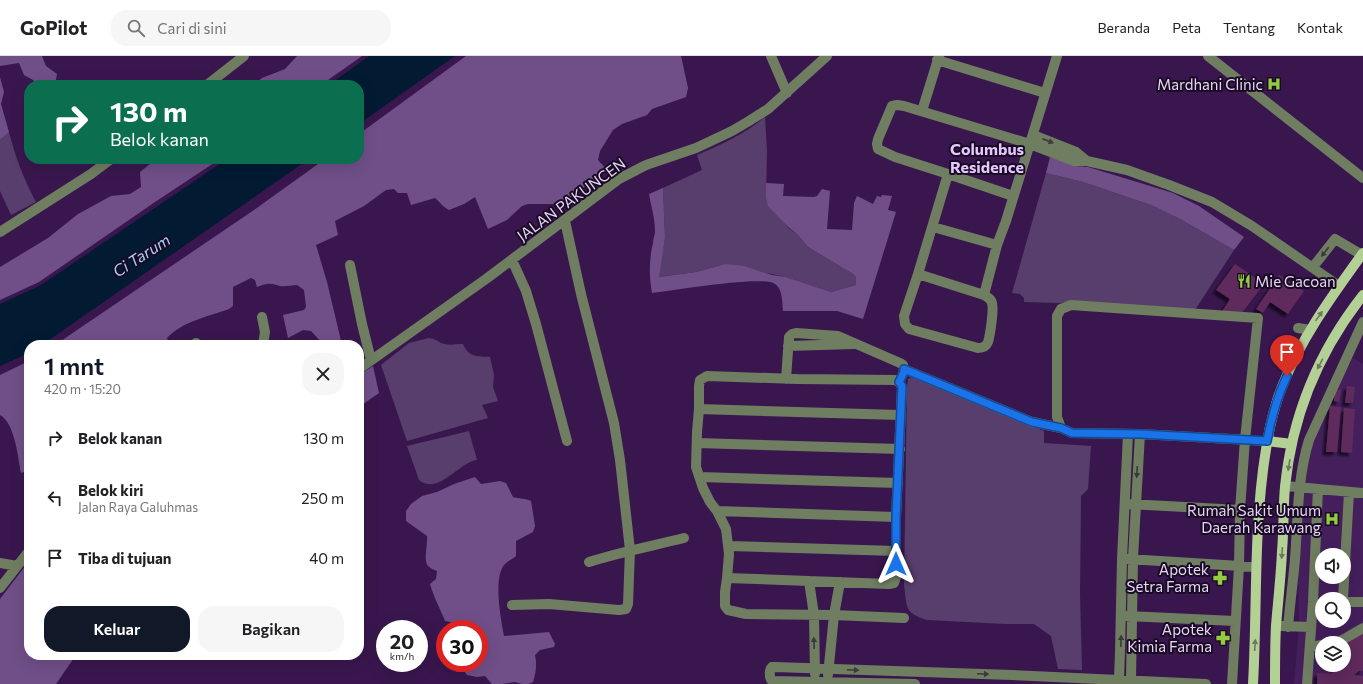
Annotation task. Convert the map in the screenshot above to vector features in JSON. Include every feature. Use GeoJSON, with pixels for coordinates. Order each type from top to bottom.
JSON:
{"type":"FeatureCollection","features":[{"type":"Feature","properties":{"kind":"main road"},"geometry":{"type":"LineString","coordinates":[[1254,684],[1258,516],[1267,441],[1271,421],[1282,387],[1310,330],[1362,254]]}},
{"type":"Feature","properties":{"kind":"main road"},"geometry":{"type":"LineString","coordinates":[[1275,684],[1276,626],[1285,486],[1297,421],[1318,366],[1344,321],[1363,295]]}},
{"type":"Feature","properties":{"kind":"main road"},"geometry":{"type":"LineString","coordinates":[[1267,441],[1292,444]]}},
{"type":"Feature","properties":{"kind":"street"},"geometry":{"type":"LineString","coordinates":[[213,80],[244,56]]}},
{"type":"Feature","properties":{"kind":"street"},"geometry":{"type":"LineString","coordinates":[[771,56],[787,93]]}},
{"type":"Feature","properties":{"kind":"street","name":"JALAN PAKUNCEN"},"geometry":{"type":"LineString","coordinates":[[364,365],[512,260],[619,179],[646,165],[696,148],[732,131],[768,110],[827,56]]}},
{"type":"Feature","properties":{"kind":"street"},"geometry":{"type":"LineString","coordinates":[[984,295],[997,245],[1032,140],[1057,56]]}},
{"type":"Feature","properties":{"kind":"street"},"geometry":{"type":"LineString","coordinates":[[1212,57],[1363,178]]}},
{"type":"Feature","properties":{"kind":"street"},"geometry":{"type":"LineString","coordinates":[[922,111],[938,58],[1045,93]]}},
{"type":"Feature","properties":{"kind":"street"},"geometry":{"type":"LineString","coordinates":[[1013,196],[895,157],[878,149],[878,139],[892,106],[904,106],[1032,140],[1074,161],[1087,161],[1127,170],[1212,202],[1252,226],[1339,286]]}},
{"type":"Feature","properties":{"kind":"street"},"geometry":{"type":"LineString","coordinates":[[0,232],[104,164]]}},
{"type":"Feature","properties":{"kind":"street"},"geometry":{"type":"LineString","coordinates":[[918,274],[990,298],[992,304],[991,324],[988,343],[984,347],[978,348],[909,329],[905,324],[904,316],[933,227],[948,174]]}},
{"type":"Feature","properties":{"kind":"street"},"geometry":{"type":"LineString","coordinates":[[512,605],[549,604],[620,610],[626,608],[628,604],[630,550],[620,460],[614,423],[581,294],[565,221]]}},
{"type":"Feature","properties":{"kind":"street"},"geometry":{"type":"LineString","coordinates":[[933,227],[997,245]]}},
{"type":"Feature","properties":{"kind":"street"},"geometry":{"type":"LineString","coordinates":[[1313,267],[1335,239],[1362,254]]}},
{"type":"Feature","properties":{"kind":"street"},"geometry":{"type":"LineString","coordinates":[[512,260],[526,291],[534,317],[567,441]]}},
{"type":"Feature","properties":{"kind":"street"},"geometry":{"type":"LineString","coordinates":[[350,265],[371,360]]}},
{"type":"Feature","properties":{"kind":"street"},"geometry":{"type":"LineString","coordinates":[[1061,428],[1057,418],[1057,316],[1061,309],[1071,305],[1258,318],[1245,440],[1240,510],[1239,566],[1232,684]]}},
{"type":"Feature","properties":{"kind":"street"},"geometry":{"type":"LineString","coordinates":[[262,317],[265,332],[264,340]]}},
{"type":"Feature","properties":{"kind":"street"},"geometry":{"type":"LineString","coordinates":[[1288,626],[1295,559],[1299,488],[1304,455],[1309,440],[1363,322]]}},
{"type":"Feature","properties":{"kind":"street"},"geometry":{"type":"LineString","coordinates":[[1298,328],[1310,330]]}},
{"type":"Feature","properties":{"kind":"street"},"geometry":{"type":"LineString","coordinates":[[786,379],[788,346],[790,337],[792,334],[796,333],[838,336],[900,363],[903,365],[904,372],[899,382]]}},
{"type":"Feature","properties":{"kind":"street"},"geometry":{"type":"LineString","coordinates":[[904,369],[1032,422],[1061,428],[1072,433],[1140,434],[1267,441]]}},
{"type":"Feature","properties":{"kind":"street"},"geometry":{"type":"LineString","coordinates":[[727,578],[894,583],[896,577],[896,517],[902,386],[899,382],[894,380],[786,379],[707,376],[700,380],[699,386],[700,409],[697,432],[696,467],[710,502],[717,511],[726,529],[729,546],[725,606],[728,610],[746,614],[834,615],[904,618]]}},
{"type":"Feature","properties":{"kind":"street"},"geometry":{"type":"LineString","coordinates":[[700,409],[900,416]]}},
{"type":"Feature","properties":{"kind":"street"},"geometry":{"type":"LineString","coordinates":[[1128,434],[1133,558],[1130,680]]}},
{"type":"Feature","properties":{"kind":"street"},"geometry":{"type":"LineString","coordinates":[[1119,680],[1122,559],[1140,434]]}},
{"type":"Feature","properties":{"kind":"street"},"geometry":{"type":"LineString","coordinates":[[697,443],[900,449]]}},
{"type":"Feature","properties":{"kind":"street"},"geometry":{"type":"LineString","coordinates":[[700,477],[898,483]]}},
{"type":"Feature","properties":{"kind":"street"},"geometry":{"type":"LineString","coordinates":[[1285,486],[1363,493]]}},
{"type":"Feature","properties":{"kind":"street"},"geometry":{"type":"LineString","coordinates":[[1317,592],[1318,489]]}},
{"type":"Feature","properties":{"kind":"street"},"geometry":{"type":"LineString","coordinates":[[1344,592],[1349,492]]}},
{"type":"Feature","properties":{"kind":"street"},"geometry":{"type":"LineString","coordinates":[[1130,504],[1240,510]]}},
{"type":"Feature","properties":{"kind":"street"},"geometry":{"type":"LineString","coordinates":[[717,511],[896,517]]}},
{"type":"Feature","properties":{"kind":"street"},"geometry":{"type":"LineString","coordinates":[[589,562],[613,554],[684,538]]}},
{"type":"Feature","properties":{"kind":"street"},"geometry":{"type":"LineString","coordinates":[[729,546],[896,551]]}},
{"type":"Feature","properties":{"kind":"street"},"geometry":{"type":"LineString","coordinates":[[0,588],[24,557]]}},
{"type":"Feature","properties":{"kind":"street"},"geometry":{"type":"LineString","coordinates":[[1122,559],[1133,558],[1256,567]]}},
{"type":"Feature","properties":{"kind":"street"},"geometry":{"type":"LineString","coordinates":[[0,562],[17,566]]}},
{"type":"Feature","properties":{"kind":"street"},"geometry":{"type":"LineString","coordinates":[[809,581],[814,615],[814,682]]}},
{"type":"Feature","properties":{"kind":"street"},"geometry":{"type":"LineString","coordinates":[[828,682],[834,615],[840,582]]}},
{"type":"Feature","properties":{"kind":"street"},"geometry":{"type":"LineString","coordinates":[[1351,601],[1363,602]]}},
{"type":"Feature","properties":{"kind":"street"},"geometry":{"type":"LineString","coordinates":[[1307,684],[1311,627],[1315,610]]}},
{"type":"Feature","properties":{"kind":"street"},"geometry":{"type":"LineString","coordinates":[[1121,616],[1235,621]]}},
{"type":"Feature","properties":{"kind":"street"},"geometry":{"type":"LineString","coordinates":[[1276,626],[1311,627]]}},
{"type":"Feature","properties":{"kind":"street"},"geometry":{"type":"LineString","coordinates":[[1349,636],[1363,628]]}},
{"type":"Feature","properties":{"kind":"street"},"geometry":{"type":"LineString","coordinates":[[1310,647],[1315,646]]}},
{"type":"Feature","properties":{"kind":"street"},"geometry":{"type":"LineString","coordinates":[[915,684],[772,681],[770,679],[770,669],[772,667],[815,668],[1206,684]]}},
{"type":"Feature","properties":{"kind":"street"},"geometry":{"type":"LineString","coordinates":[[892,671],[892,684]]}},
{"type":"Feature","properties":{"kind":"shaded area"},"geometry":{"type":"Polygon","coordinates":[[[0,56],[42,56],[46,66],[57,74],[56,80],[33,80],[24,75],[19,63],[0,66],[0,56]]]}},
{"type":"Feature","properties":{"kind":"shaded area"},"geometry":{"type":"Polygon","coordinates":[[[297,56],[362,56],[328,80],[259,80],[285,69],[297,56]]]}},
{"type":"Feature","properties":{"kind":"shaded area"},"geometry":{"type":"Polygon","coordinates":[[[466,56],[681,56],[688,88],[686,97],[652,109],[647,115],[622,124],[613,130],[600,151],[598,160],[608,171],[598,176],[568,200],[560,204],[528,204],[522,206],[507,220],[488,229],[475,197],[464,204],[449,210],[435,198],[411,205],[407,193],[398,193],[394,189],[386,190],[364,206],[335,221],[338,235],[316,245],[327,282],[341,340],[319,340],[311,331],[303,330],[288,338],[283,315],[304,310],[306,307],[304,290],[297,285],[282,286],[268,284],[257,287],[255,280],[251,278],[233,287],[233,306],[229,309],[180,327],[167,338],[168,340],[62,340],[254,210],[318,164],[364,164],[364,130],[466,56]]]}},
{"type":"Feature","properties":{"kind":"shaded area"},"geometry":{"type":"Polygon","coordinates":[[[0,77],[4,92],[1,104],[9,132],[0,140],[0,77]]]}},
{"type":"Feature","properties":{"kind":"shaded area"},"geometry":{"type":"Polygon","coordinates":[[[765,117],[767,151],[766,197],[788,228],[797,234],[808,247],[853,274],[856,277],[856,285],[831,292],[786,277],[725,264],[696,272],[658,277],[665,238],[663,188],[702,170],[697,155],[732,139],[765,117]]]}},
{"type":"Feature","properties":{"kind":"shaded area"},"geometry":{"type":"Polygon","coordinates":[[[9,132],[20,168],[36,202],[11,215],[0,191],[0,140],[9,132]]]}},
{"type":"Feature","properties":{"kind":"shaded area"},"geometry":{"type":"Polygon","coordinates":[[[1050,157],[1076,166],[1088,167],[1173,193],[1199,206],[1244,237],[1234,250],[1180,219],[1151,205],[1083,182],[1046,173],[1050,157]]]}},
{"type":"Feature","properties":{"kind":"shaded area"},"geometry":{"type":"Polygon","coordinates":[[[150,164],[212,164],[39,282],[0,300],[0,267],[48,238],[78,214],[111,196],[130,194],[141,187],[140,172],[150,164]]]}},
{"type":"Feature","properties":{"kind":"shaded area"},"geometry":{"type":"Polygon","coordinates":[[[1046,173],[1083,182],[1151,205],[1180,219],[1234,250],[1195,310],[1072,301],[1060,303],[1024,302],[1024,298],[1020,294],[1012,293],[1046,173]]]}},
{"type":"Feature","properties":{"kind":"shaded area"},"geometry":{"type":"Polygon","coordinates":[[[766,183],[784,184],[783,196],[814,197],[817,196],[822,189],[830,191],[827,229],[852,230],[854,203],[857,196],[873,204],[877,196],[892,196],[888,210],[896,212],[863,319],[837,311],[783,311],[782,296],[778,286],[767,282],[736,282],[652,293],[650,281],[650,262],[655,231],[654,217],[649,194],[663,188],[665,238],[659,277],[696,272],[725,264],[744,266],[772,275],[786,277],[831,292],[856,285],[856,277],[853,274],[808,247],[797,234],[788,227],[768,206],[766,197],[766,183]]]}},
{"type":"Feature","properties":{"kind":"shaded area"},"geometry":{"type":"Polygon","coordinates":[[[429,338],[446,344],[463,344],[465,349],[471,354],[490,357],[494,375],[493,387],[498,401],[482,405],[488,418],[407,441],[381,365],[409,343],[429,338]]]}},
{"type":"Feature","properties":{"kind":"shaded area","name":"Rumah Sakit Umum Daerah Karawang"},"geometry":{"type":"Polygon","coordinates":[[[1353,358],[1363,364],[1363,684],[1294,684],[1299,627],[1298,549],[1307,456],[1340,380],[1353,358]]]}},
{"type":"Feature","properties":{"kind":"shaded area"},"geometry":{"type":"Polygon","coordinates":[[[24,363],[24,472],[21,473],[15,441],[9,425],[0,415],[0,375],[24,363]]]}},
{"type":"Feature","properties":{"kind":"shaded area"},"geometry":{"type":"Polygon","coordinates":[[[373,366],[379,393],[364,404],[364,372],[373,366]]]}},
{"type":"Feature","properties":{"kind":"shaded area"},"geometry":{"type":"Polygon","coordinates":[[[911,377],[1044,431],[1044,443],[1091,446],[1088,489],[1081,496],[1080,594],[1082,670],[1058,669],[1051,636],[1034,624],[927,620],[910,612],[904,585],[907,388],[908,379],[911,377]]]}},
{"type":"Feature","properties":{"kind":"shaded area"},"geometry":{"type":"Polygon","coordinates":[[[469,431],[477,460],[470,462],[448,477],[434,484],[426,484],[419,480],[407,446],[469,431]]]}},
{"type":"Feature","properties":{"kind":"shaded area"},"geometry":{"type":"Polygon","coordinates":[[[475,477],[481,484],[500,481],[506,483],[513,497],[531,501],[535,526],[533,532],[516,541],[516,556],[504,565],[501,571],[498,589],[504,636],[549,632],[555,644],[554,647],[540,650],[535,655],[535,675],[533,682],[528,684],[515,682],[492,684],[485,676],[477,677],[467,675],[465,672],[488,672],[488,620],[445,620],[433,594],[430,584],[436,579],[437,571],[428,566],[426,560],[427,536],[406,521],[406,511],[411,504],[422,496],[437,492],[475,477]]]}},
{"type":"Feature","properties":{"kind":"shaded area"},"geometry":{"type":"Polygon","coordinates":[[[24,568],[24,660],[73,660],[56,684],[0,684],[0,599],[24,568]]]}},
{"type":"Feature","properties":{"kind":"water"},"geometry":{"type":"Polygon","coordinates":[[[369,56],[455,56],[364,120],[364,80],[336,80],[369,56]]]}},
{"type":"Feature","properties":{"kind":"water","name":"Ci Tarum"},"geometry":{"type":"Polygon","coordinates":[[[220,164],[302,164],[49,340],[24,340],[24,355],[0,366],[0,304],[41,285],[220,164]]]}},
{"type":"Feature","properties":{"kind":"building"},"geometry":{"type":"Polygon","coordinates":[[[1235,264],[1264,284],[1242,313],[1221,313],[1230,299],[1216,290],[1235,264]]]}},
{"type":"Feature","properties":{"kind":"building"},"geometry":{"type":"Polygon","coordinates":[[[1279,275],[1304,291],[1288,314],[1270,302],[1263,313],[1256,309],[1279,275]]]}},
{"type":"Feature","properties":{"kind":"building"},"geometry":{"type":"Polygon","coordinates":[[[1347,386],[1355,387],[1353,403],[1345,403],[1347,386]]]}},
{"type":"Feature","properties":{"kind":"building"},"geometry":{"type":"Polygon","coordinates":[[[1335,390],[1341,390],[1339,402],[1334,401],[1335,390]]]}},
{"type":"Feature","properties":{"kind":"building"},"geometry":{"type":"Polygon","coordinates":[[[1330,406],[1341,407],[1337,452],[1326,452],[1330,406]]]}},
{"type":"Feature","properties":{"kind":"building"},"geometry":{"type":"Polygon","coordinates":[[[1344,408],[1355,409],[1352,453],[1341,452],[1344,408]]]}},
{"type":"Feature","properties":{"kind":"building"},"geometry":{"type":"Polygon","coordinates":[[[1360,632],[1363,632],[1363,671],[1359,671],[1354,675],[1363,676],[1363,684],[1317,684],[1317,673],[1331,674],[1333,672],[1351,672],[1351,640],[1360,632]]]}},
{"type":"Feature","properties":{"kind":"place","name":"Mardhani Clinic"},"geometry":{"type":"Point","coordinates":[1274,84]}},
{"type":"Feature","properties":{"kind":"place","name":"Mie Gacoan"},"geometry":{"type":"Point","coordinates":[1244,281]}},
{"type":"Feature","properties":{"kind":"place","name":"Rumah Sakit Umum Daerah Karawang"},"geometry":{"type":"Point","coordinates":[1332,519]}},
{"type":"Feature","properties":{"kind":"place","name":"Apotek Setra Farma"},"geometry":{"type":"Point","coordinates":[1220,578]}},
{"type":"Feature","properties":{"kind":"place","name":"Apotek Kimia Farma"},"geometry":{"type":"Point","coordinates":[1223,638]}},
{"type":"Feature","properties":{"kind":"district","name":"Columbus Residence"},"geometry":{"type":"Point","coordinates":[987,157]}},
{"type":"Feature","properties":{"kind":"route"},"geometry":{"type":"LineString","coordinates":[[896,564],[896,517],[902,386],[899,382],[904,369],[1032,422],[1061,428],[1072,433],[1140,434],[1267,441],[1271,421],[1287,376]]}}]}
